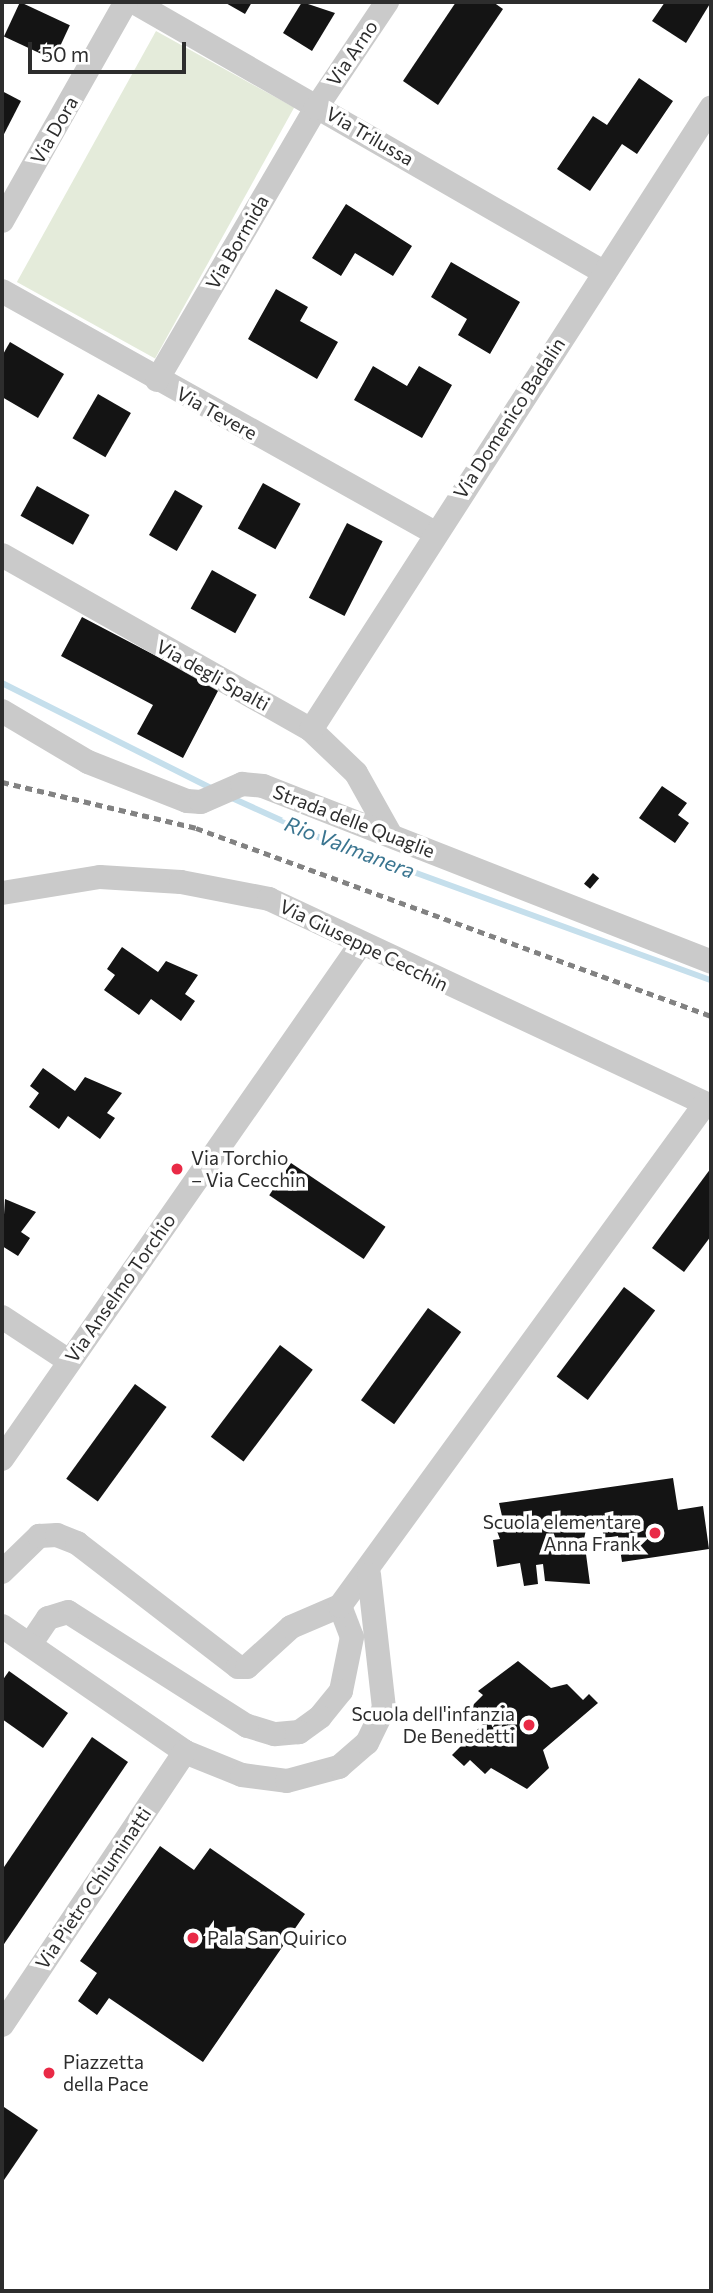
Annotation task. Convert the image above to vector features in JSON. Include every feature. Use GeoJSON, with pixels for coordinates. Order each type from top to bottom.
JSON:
{"type":"FeatureCollection","features":[{"type":"Feature","properties":{"kind":"street","name":"Via Dora"},"geometry":{"type":"LineString","coordinates":[[2,221],[126,2]]}},
{"type":"Feature","properties":{"kind":"street","name":"Via Trilussa"},"geometry":{"type":"LineString","coordinates":[[134,2],[318,105],[605,273]]}},
{"type":"Feature","properties":{"kind":"street","name":"Via Arno"},"geometry":{"type":"LineString","coordinates":[[318,105],[387,2]]}},
{"type":"Feature","properties":{"kind":"street","name":"Via Bormida"},"geometry":{"type":"LineString","coordinates":[[157,380],[318,105]]}},
{"type":"Feature","properties":{"kind":"street","name":"Via Domenico Badalin"},"geometry":{"type":"LineString","coordinates":[[311,730],[434,532],[711,108]]}},
{"type":"Feature","properties":{"kind":"street","name":"Via Tevere"},"geometry":{"type":"LineString","coordinates":[[2,291],[157,380],[434,532]]}},
{"type":"Feature","properties":{"kind":"street","name":"Via degli Spalti"},"geometry":{"type":"LineString","coordinates":[[2,555],[311,730],[356,773],[389,832]]}},
{"type":"Feature","properties":{"kind":"street","name":"Strada delle Quaglie"},"geometry":{"type":"LineString","coordinates":[[2,711],[88,762],[201,802],[242,784],[389,832],[711,962]]}},
{"type":"Feature","properties":{"kind":"street","name":"Via Giuseppe Cecchin"},"geometry":{"type":"LineString","coordinates":[[2,893],[100,877],[181,882],[269,899],[360,945],[708,1105],[369,1575],[340,1606]]}},
{"type":"Feature","properties":{"kind":"street","name":"Via Anselmo Torchio"},"geometry":{"type":"LineString","coordinates":[[2,1459],[360,945]]}},
{"type":"Feature","properties":{"kind":"street"},"geometry":{"type":"LineString","coordinates":[[2,1317],[69,1361]]}},
{"type":"Feature","properties":{"kind":"street"},"geometry":{"type":"LineString","coordinates":[[2,1572],[39,1536],[77,1543],[237,1667],[247,1667],[291,1627],[340,1606],[352,1637],[351,1665],[341,1691],[299,1732],[247,1726],[68,1612],[48,1618],[30,1645]]}},
{"type":"Feature","properties":{"kind":"street"},"geometry":{"type":"LineString","coordinates":[[2,1626],[185,1752],[242,1775],[287,1781],[339,1767],[367,1743],[384,1708],[369,1575]]}},
{"type":"Feature","properties":{"kind":"street","name":"Via Pietro Chiuminatti"},"geometry":{"type":"LineString","coordinates":[[2,2025],[185,1752]]}},
{"type":"Feature","properties":{"kind":"green space"},"geometry":{"type":"Polygon","coordinates":[[[156,31],[294,108],[155,359],[17,282],[156,31]]]}},
{"type":"Feature","properties":{"kind":"building"},"geometry":{"type":"Polygon","coordinates":[[[20,2],[70,25],[54,60],[4,36],[20,2]]]}},
{"type":"Feature","properties":{"kind":"building"},"geometry":{"type":"Polygon","coordinates":[[[224,2],[252,2],[245,14],[224,2]]]}},
{"type":"Feature","properties":{"kind":"building"},"geometry":{"type":"Polygon","coordinates":[[[302,2],[335,13],[312,51],[283,33],[302,2]]]}},
{"type":"Feature","properties":{"kind":"building"},"geometry":{"type":"Polygon","coordinates":[[[456,2],[493,2],[503,9],[438,105],[403,81],[456,2]]]}},
{"type":"Feature","properties":{"kind":"building"},"geometry":{"type":"Polygon","coordinates":[[[665,2],[711,2],[686,43],[652,21],[665,2]]]}},
{"type":"Feature","properties":{"kind":"building"},"geometry":{"type":"Polygon","coordinates":[[[639,78],[673,101],[637,154],[622,144],[590,191],[557,169],[593,116],[607,125],[639,78]]]}},
{"type":"Feature","properties":{"kind":"building"},"geometry":{"type":"Polygon","coordinates":[[[2,91],[21,101],[2,138],[2,91]]]}},
{"type":"Feature","properties":{"kind":"building"},"geometry":{"type":"Polygon","coordinates":[[[346,204],[412,246],[393,276],[355,253],[341,276],[312,258],[346,204]]]}},
{"type":"Feature","properties":{"kind":"building"},"geometry":{"type":"Polygon","coordinates":[[[451,262],[520,302],[490,354],[458,335],[467,319],[431,297],[451,262]]]}},
{"type":"Feature","properties":{"kind":"building"},"geometry":{"type":"Polygon","coordinates":[[[276,289],[308,307],[300,321],[338,342],[317,379],[248,339],[276,289]]]}},
{"type":"Feature","properties":{"kind":"building"},"geometry":{"type":"Polygon","coordinates":[[[10,342],[64,374],[38,418],[2,397],[2,356],[10,342]]]}},
{"type":"Feature","properties":{"kind":"building"},"geometry":{"type":"Polygon","coordinates":[[[373,366],[407,386],[419,366],[452,385],[422,438],[354,400],[373,366]]]}},
{"type":"Feature","properties":{"kind":"building"},"geometry":{"type":"Polygon","coordinates":[[[98,394],[131,413],[105,457],[72,438],[98,394]]]}},
{"type":"Feature","properties":{"kind":"building"},"geometry":{"type":"Polygon","coordinates":[[[263,483],[301,504],[275,549],[238,528],[263,483]]]}},
{"type":"Feature","properties":{"kind":"building"},"geometry":{"type":"Polygon","coordinates":[[[37,486],[89,515],[73,545],[21,516],[37,486]]]}},
{"type":"Feature","properties":{"kind":"building"},"geometry":{"type":"Polygon","coordinates":[[[175,490],[203,506],[177,551],[149,535],[175,490]]]}},
{"type":"Feature","properties":{"kind":"building"},"geometry":{"type":"Polygon","coordinates":[[[347,523],[383,541],[345,616],[309,598],[347,523]]]}},
{"type":"Feature","properties":{"kind":"building"},"geometry":{"type":"Polygon","coordinates":[[[212,570],[257,595],[235,633],[191,608],[212,570]]]}},
{"type":"Feature","properties":{"kind":"building"},"geometry":{"type":"Polygon","coordinates":[[[82,617],[219,689],[183,758],[137,734],[153,705],[61,656],[82,617]]]}},
{"type":"Feature","properties":{"kind":"building"},"geometry":{"type":"Polygon","coordinates":[[[662,786],[687,803],[678,815],[689,823],[675,843],[639,818],[662,786]]]}},
{"type":"Feature","properties":{"kind":"building"},"geometry":{"type":"Polygon","coordinates":[[[593,873],[599,878],[590,889],[584,884],[593,873]]]}},
{"type":"Feature","properties":{"kind":"building"},"geometry":{"type":"Polygon","coordinates":[[[122,947],[158,972],[166,961],[198,975],[185,994],[195,1001],[181,1021],[151,999],[139,1015],[104,990],[115,975],[107,969],[122,947]]]}},
{"type":"Feature","properties":{"kind":"building"},"geometry":{"type":"Polygon","coordinates":[[[43,1068],[75,1091],[85,1077],[122,1093],[107,1113],[115,1118],[100,1139],[68,1116],[59,1129],[29,1107],[39,1093],[30,1086],[43,1068]]]}},
{"type":"Feature","properties":{"kind":"building"},"geometry":{"type":"Polygon","coordinates":[[[291,1163],[386,1227],[364,1259],[269,1195],[291,1163]]]}},
{"type":"Feature","properties":{"kind":"building"},"geometry":{"type":"Polygon","coordinates":[[[711,1168],[711,1236],[684,1272],[652,1248],[711,1168]]]}},
{"type":"Feature","properties":{"kind":"building"},"geometry":{"type":"Polygon","coordinates":[[[5,1199],[36,1212],[21,1232],[30,1238],[18,1256],[2,1246],[5,1199]]]}},
{"type":"Feature","properties":{"kind":"building"},"geometry":{"type":"Polygon","coordinates":[[[624,1287],[655,1310],[588,1400],[557,1376],[624,1287]]]}},
{"type":"Feature","properties":{"kind":"building"},"geometry":{"type":"Polygon","coordinates":[[[428,1308],[461,1332],[394,1424],[361,1400],[428,1308]]]}},
{"type":"Feature","properties":{"kind":"building"},"geometry":{"type":"Polygon","coordinates":[[[280,1345],[313,1370],[244,1462],[211,1437],[280,1345]]]}},
{"type":"Feature","properties":{"kind":"building"},"geometry":{"type":"Polygon","coordinates":[[[135,1384],[167,1407],[98,1502],[66,1479],[135,1384]]]}},
{"type":"Feature","properties":{"kind":"building","name":"Scuola elementare Anna Frank"},"geometry":{"type":"Polygon","coordinates":[[[673,1478],[678,1510],[703,1506],[709,1549],[622,1562],[618,1536],[604,1538],[601,1523],[587,1525],[584,1539],[590,1584],[545,1581],[543,1564],[536,1565],[538,1584],[524,1586],[520,1563],[497,1567],[493,1540],[500,1539],[492,1518],[502,1516],[499,1503],[673,1478]]]}},
{"type":"Feature","properties":{"kind":"building","name":"Scuola dell'infanzia De Benedetti"},"geometry":{"type":"Polygon","coordinates":[[[518,1661],[551,1688],[567,1684],[583,1700],[589,1694],[598,1703],[543,1750],[549,1768],[527,1789],[491,1768],[485,1774],[470,1760],[464,1766],[452,1755],[486,1721],[471,1707],[483,1695],[478,1691],[518,1661]]]}},
{"type":"Feature","properties":{"kind":"building"},"geometry":{"type":"Polygon","coordinates":[[[9,1671],[68,1713],[43,1748],[2,1719],[2,1681],[9,1671]]]}},
{"type":"Feature","properties":{"kind":"building"},"geometry":{"type":"Polygon","coordinates":[[[92,1737],[128,1762],[2,1947],[2,1870],[92,1737]]]}},
{"type":"Feature","properties":{"kind":"building","name":"Pala San Quirico"},"geometry":{"type":"Polygon","coordinates":[[[160,1846],[194,1870],[210,1848],[305,1914],[203,2062],[109,1998],[97,2015],[78,2001],[97,1973],[80,1961],[160,1846]]]}},
{"type":"Feature","properties":{"kind":"building"},"geometry":{"type":"Polygon","coordinates":[[[4,2107],[38,2130],[2,2183],[2,2110],[4,2107]]]}},
{"type":"Feature","properties":{"kind":"waterway","name":"Rio Valmanera"},"geometry":{"type":"LineString","coordinates":[[2,683],[213,789]]}},
{"type":"Feature","properties":{"kind":"waterway","name":"Rio Valmanera"},"geometry":{"type":"LineString","coordinates":[[232,798],[320,838],[711,980]]}},
{"type":"Feature","properties":{"kind":"railway"},"geometry":{"type":"LineString","coordinates":[[2,782],[196,828],[711,1016]]}},
{"type":"Feature","properties":{"kind":"place","name":"Via Torchio – Via Cecchin"},"geometry":{"type":"Point","coordinates":[177,1169]}},
{"type":"Feature","properties":{"kind":"place","name":"Scuola elementare Anna Frank"},"geometry":{"type":"Point","coordinates":[655,1533]}},
{"type":"Feature","properties":{"kind":"place","name":"Scuola dell'infanzia De Benedetti"},"geometry":{"type":"Point","coordinates":[529,1725]}},
{"type":"Feature","properties":{"kind":"place","name":"Pala San Quirico"},"geometry":{"type":"Point","coordinates":[193,1938]}},
{"type":"Feature","properties":{"kind":"place","name":"Piazzetta della Pace"},"geometry":{"type":"Point","coordinates":[49,2073]}}]}
